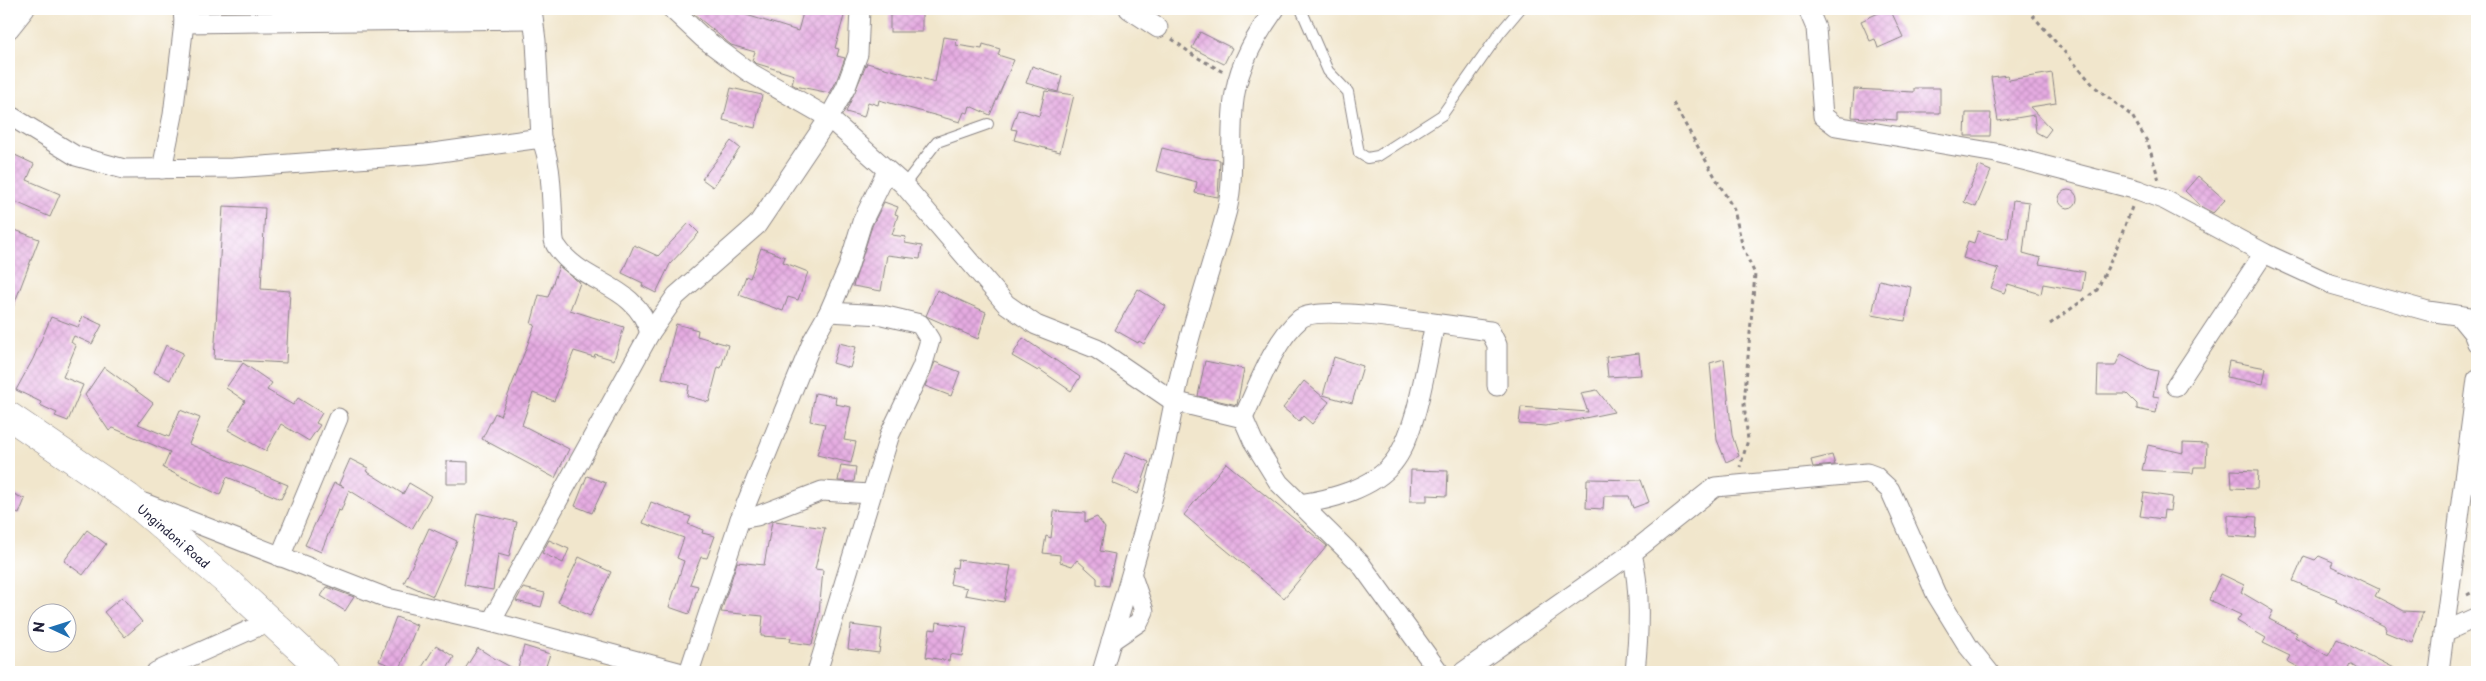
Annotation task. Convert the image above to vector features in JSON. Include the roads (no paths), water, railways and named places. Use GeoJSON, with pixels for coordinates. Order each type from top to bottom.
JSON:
{"type":"FeatureCollection","features":[{"type":"Feature","properties":{"kind":"main road","name":"Ungindoni Road"},"geometry":{"type":"LineString","coordinates":[[9,416],[128,497],[270,621],[325,672]]}},
{"type":"Feature","properties":{"kind":"street"},"geometry":{"type":"LineString","coordinates":[[9,29],[25,9]]}},
{"type":"Feature","properties":{"kind":"street"},"geometry":{"type":"LineString","coordinates":[[672,9],[704,38],[749,72],[829,118],[904,185],[1006,304],[1036,325],[1097,349],[1173,401],[1242,418],[1279,483],[1360,563],[1439,672]]}},
{"type":"Feature","properties":{"kind":"street"},"geometry":{"type":"LineString","coordinates":[[491,622],[650,333],[676,296],[758,225],[829,118],[846,87],[858,54],[860,9]]}},
{"type":"Feature","properties":{"kind":"street"},"geometry":{"type":"LineString","coordinates":[[1129,9],[1158,28]]}},
{"type":"Feature","properties":{"kind":"street"},"geometry":{"type":"LineString","coordinates":[[1102,672],[1132,576],[1161,467],[1173,401],[1227,208],[1232,173],[1235,94],[1238,81],[1257,34],[1275,9]]}},
{"type":"Feature","properties":{"kind":"street"},"geometry":{"type":"LineString","coordinates":[[1808,9],[1816,28],[1823,116],[1836,126],[1996,153],[2138,190],[2165,200],[2264,253],[2331,284],[2390,302],[2468,317],[2477,343]]}},
{"type":"Feature","properties":{"kind":"street"},"geometry":{"type":"LineString","coordinates":[[162,168],[173,115],[183,16],[532,14],[541,138],[548,154],[555,244],[564,258],[633,302],[646,317],[650,333]]}},
{"type":"Feature","properties":{"kind":"street"},"geometry":{"type":"LineString","coordinates":[[9,115],[76,156],[124,169],[232,168],[426,154],[541,138]]}},
{"type":"Feature","properties":{"kind":"street"},"geometry":{"type":"LineString","coordinates":[[689,672],[740,519],[813,340],[829,312],[848,268],[862,222],[888,171]]}},
{"type":"Feature","properties":{"kind":"street"},"geometry":{"type":"LineString","coordinates":[[2176,386],[2264,253]]}},
{"type":"Feature","properties":{"kind":"street"},"geometry":{"type":"LineString","coordinates":[[817,672],[870,494],[890,434],[922,367],[930,340],[920,324],[882,315],[829,312]]}},
{"type":"Feature","properties":{"kind":"street"},"geometry":{"type":"LineString","coordinates":[[1242,418],[1275,350],[1300,318],[1311,314],[1337,313],[1490,331],[1497,345],[1497,386]]}},
{"type":"Feature","properties":{"kind":"street"},"geometry":{"type":"LineString","coordinates":[[1300,504],[1341,496],[1377,477],[1393,464],[1405,443],[1418,402],[1435,324]]}},
{"type":"Feature","properties":{"kind":"street"},"geometry":{"type":"LineString","coordinates":[[2439,672],[2477,379]]}},
{"type":"Feature","properties":{"kind":"street"},"geometry":{"type":"LineString","coordinates":[[280,558],[338,418]]}},
{"type":"Feature","properties":{"kind":"street"},"geometry":{"type":"LineString","coordinates":[[1464,672],[1632,553],[1715,487],[1866,472],[1875,476],[1890,490],[1936,594],[1968,646],[1989,672]]}},
{"type":"Feature","properties":{"kind":"street"},"geometry":{"type":"LineString","coordinates":[[740,519],[757,516],[822,491],[870,494]]}},
{"type":"Feature","properties":{"kind":"street"},"geometry":{"type":"LineString","coordinates":[[128,497],[280,558],[387,598],[491,622],[678,672]]}},
{"type":"Feature","properties":{"kind":"street"},"geometry":{"type":"LineString","coordinates":[[1632,553],[1638,581],[1638,646],[1635,672]]}},
{"type":"Feature","properties":{"kind":"street"},"geometry":{"type":"LineString","coordinates":[[2444,632],[2477,617]]}},
{"type":"Feature","properties":{"kind":"street"},"geometry":{"type":"LineString","coordinates":[[156,672],[270,621]]}},
{"type":"Feature","properties":{"kind":"lane"},"geometry":{"type":"LineString","coordinates":[[1301,9],[1328,72],[1348,92],[1359,153],[1366,158],[1378,156],[1442,115],[1499,34],[1520,9]]}},
{"type":"Feature","properties":{"kind":"lane"},"geometry":{"type":"LineString","coordinates":[[904,185],[937,142],[988,124]]}}]}
